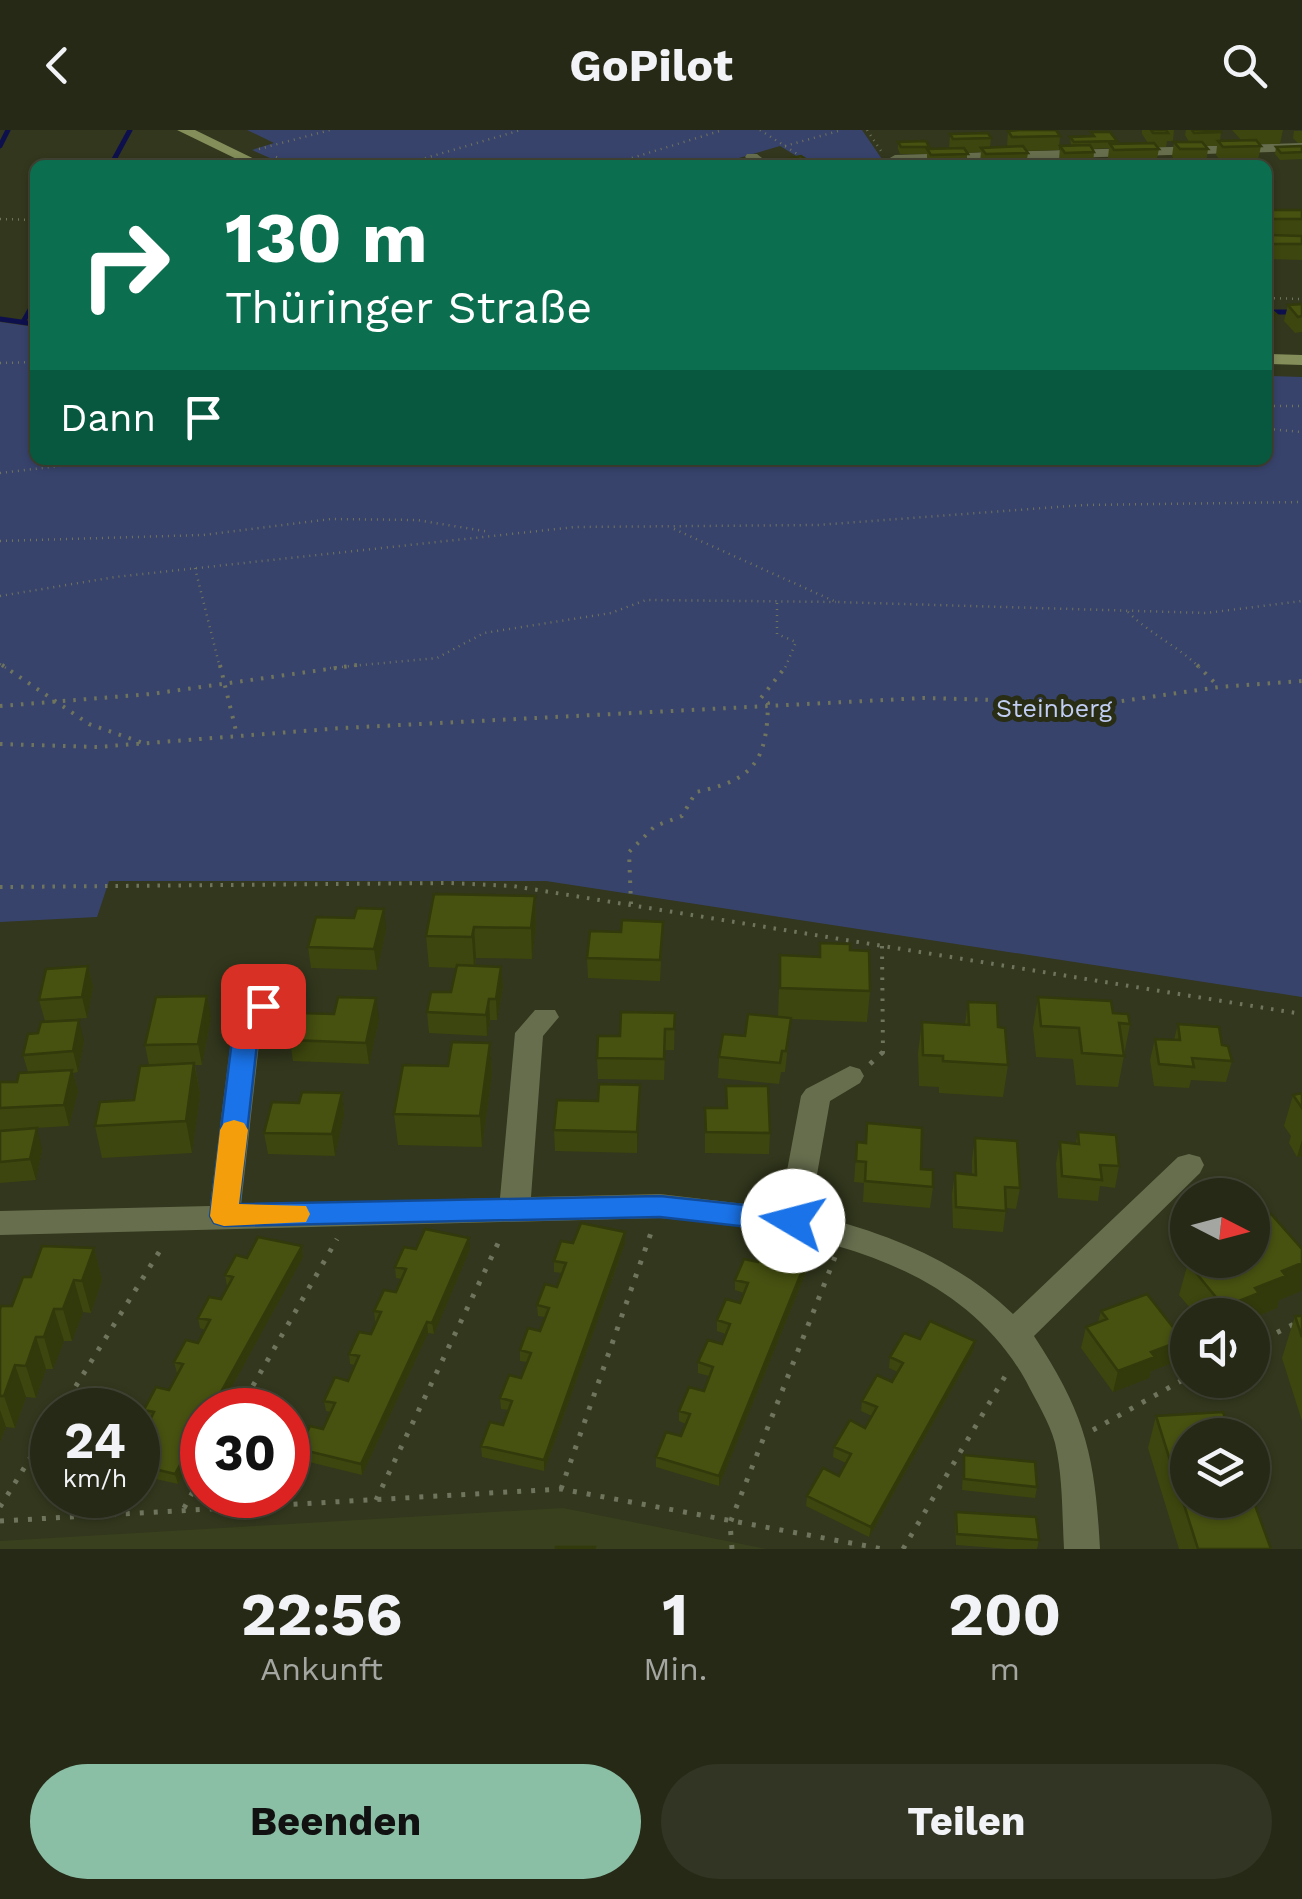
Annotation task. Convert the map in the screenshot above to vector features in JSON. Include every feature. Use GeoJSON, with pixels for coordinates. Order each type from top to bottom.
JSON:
{"type":"FeatureCollection","features":[{"type":"Feature","properties":{"kind":"main road"},"geometry":{"type":"LineString","coordinates":[[184,130],[249,160]]}},
{"type":"Feature","properties":{"kind":"main road"},"geometry":{"type":"LineString","coordinates":[[1272,359],[1302,360]]}},
{"type":"Feature","properties":{"kind":"street"},"geometry":{"type":"LineString","coordinates":[[891,159],[1302,147]]}},
{"type":"Feature","properties":{"kind":"street"},"geometry":{"type":"LineString","coordinates":[[224,1216],[246,1024],[263,1006]]}},
{"type":"Feature","properties":{"kind":"street"},"geometry":{"type":"LineString","coordinates":[[515,1208],[529,1033],[545,1017]]}},
{"type":"Feature","properties":{"kind":"street"},"geometry":{"type":"LineString","coordinates":[[793,1221],[816,1096],[850,1076]]}},
{"type":"Feature","properties":{"kind":"street"},"geometry":{"type":"LineString","coordinates":[[1018,1340],[1188,1165]]}},
{"type":"Feature","properties":{"kind":"street"},"geometry":{"type":"LineString","coordinates":[[0,1224],[660,1206],[793,1221],[844,1234],[918,1264],[962,1290],[1018,1340],[1072,1442],[1082,1549]]}},
{"type":"Feature","properties":{"kind":"path"},"geometry":{"type":"LineString","coordinates":[[284,160],[259,149],[330,130]]}},
{"type":"Feature","properties":{"kind":"path"},"geometry":{"type":"LineString","coordinates":[[419,160],[521,130]]}},
{"type":"Feature","properties":{"kind":"path"},"geometry":{"type":"LineString","coordinates":[[625,160],[724,130]]}},
{"type":"Feature","properties":{"kind":"path"},"geometry":{"type":"LineString","coordinates":[[760,130],[807,160]]}},
{"type":"Feature","properties":{"kind":"path"},"geometry":{"type":"LineString","coordinates":[[784,146],[842,130]]}},
{"type":"Feature","properties":{"kind":"path"},"geometry":{"type":"LineString","coordinates":[[867,130],[891,159]]}},
{"type":"Feature","properties":{"kind":"path"},"geometry":{"type":"LineString","coordinates":[[0,220],[30,220]]}},
{"type":"Feature","properties":{"kind":"path"},"geometry":{"type":"LineString","coordinates":[[1272,298],[1302,299]]}},
{"type":"Feature","properties":{"kind":"path"},"geometry":{"type":"LineString","coordinates":[[0,364],[30,362]]}},
{"type":"Feature","properties":{"kind":"path"},"geometry":{"type":"LineString","coordinates":[[1272,406],[1302,406]]}},
{"type":"Feature","properties":{"kind":"path"},"geometry":{"type":"LineString","coordinates":[[1272,429],[1302,432]]}},
{"type":"Feature","properties":{"kind":"path"},"geometry":{"type":"LineString","coordinates":[[0,472],[64,465]]}},
{"type":"Feature","properties":{"kind":"path"},"geometry":{"type":"LineString","coordinates":[[0,596],[195,568],[575,527],[818,525],[1084,506],[1302,502]]}},
{"type":"Feature","properties":{"kind":"path"},"geometry":{"type":"LineString","coordinates":[[0,540],[203,536],[331,519],[417,520],[494,533]]}},
{"type":"Feature","properties":{"kind":"path"},"geometry":{"type":"LineString","coordinates":[[670,527],[836,602]]}},
{"type":"Feature","properties":{"kind":"path"},"geometry":{"type":"LineString","coordinates":[[195,568],[202,616],[228,683],[237,735]]}},
{"type":"Feature","properties":{"kind":"path"},"geometry":{"type":"LineString","coordinates":[[0,706],[228,683],[318,668],[437,658],[484,633],[611,612],[646,600],[1206,613],[1302,601]]}},
{"type":"Feature","properties":{"kind":"path"},"geometry":{"type":"LineString","coordinates":[[631,904],[629,852],[655,826],[682,816],[696,792],[732,786],[751,773],[770,734],[768,708],[760,698],[778,682],[794,656],[796,642],[776,634],[778,602]]}},
{"type":"Feature","properties":{"kind":"path"},"geometry":{"type":"LineString","coordinates":[[1127,611],[1146,630],[1187,654],[1219,687]]}},
{"type":"Feature","properties":{"kind":"path"},"geometry":{"type":"LineString","coordinates":[[0,664],[31,681],[55,703],[89,724],[145,743]]}},
{"type":"Feature","properties":{"kind":"path"},"geometry":{"type":"LineString","coordinates":[[0,744],[97,747],[237,735],[923,698],[1108,703],[1219,687],[1302,681]]}},
{"type":"Feature","properties":{"kind":"path"},"geometry":{"type":"LineString","coordinates":[[0,888],[450,883],[513,886],[1302,1014]]}},
{"type":"Feature","properties":{"kind":"path"},"geometry":{"type":"LineString","coordinates":[[850,1076],[883,1056],[882,946]]}},
{"type":"Feature","properties":{"kind":"path"},"geometry":{"type":"LineString","coordinates":[[561,1489],[660,1206]]}},
{"type":"Feature","properties":{"kind":"path"},"geometry":{"type":"LineString","coordinates":[[376,1500],[515,1208]]}},
{"type":"Feature","properties":{"kind":"path"},"geometry":{"type":"LineString","coordinates":[[253,1388],[352,1213]]}},
{"type":"Feature","properties":{"kind":"path"},"geometry":{"type":"LineString","coordinates":[[74,1388],[180,1217]]}},
{"type":"Feature","properties":{"kind":"path"},"geometry":{"type":"LineString","coordinates":[[732,1549],[730,1523],[844,1234]]}},
{"type":"Feature","properties":{"kind":"path"},"geometry":{"type":"LineString","coordinates":[[1270,1336],[1302,1320]]}},
{"type":"Feature","properties":{"kind":"path"},"geometry":{"type":"LineString","coordinates":[[902,1549],[1018,1340]]}},
{"type":"Feature","properties":{"kind":"path"},"geometry":{"type":"LineString","coordinates":[[1072,1442],[1170,1388]]}},
{"type":"Feature","properties":{"kind":"path"},"geometry":{"type":"LineString","coordinates":[[0,1508],[30,1459]]}},
{"type":"Feature","properties":{"kind":"path"},"geometry":{"type":"LineString","coordinates":[[310,1503],[561,1489],[883,1549]]}},
{"type":"Feature","properties":{"kind":"path"},"geometry":{"type":"LineString","coordinates":[[0,1521],[180,1508]]}},
{"type":"Feature","properties":{"kind":"shaded area"},"geometry":{"type":"Polygon","coordinates":[[[563,1508],[767,1549],[0,1549],[0,1541],[563,1508]]]}},
{"type":"Feature","properties":{"kind":"green space"},"geometry":{"type":"Polygon","coordinates":[[[247,130],[862,130],[883,160],[803,160],[780,146],[732,160],[275,160],[252,150],[274,143],[247,130]]]}},
{"type":"Feature","properties":{"kind":"green space","name":"Steinberg"},"geometry":{"type":"Polygon","coordinates":[[[0,322],[30,326],[30,465],[1272,465],[1272,376],[1302,377],[1302,997],[546,881],[109,881],[97,917],[0,922],[0,322]]]}},
{"type":"Feature","properties":{"kind":"building"},"geometry":{"type":"Polygon","coordinates":[[[1056,130],[1060,136],[1012,137],[1008,131],[1056,130]]]}},
{"type":"Feature","properties":{"kind":"building"},"geometry":{"type":"Polygon","coordinates":[[[1192,130],[1220,130],[1221,132],[1194,133],[1192,130]]]}},
{"type":"Feature","properties":{"kind":"building"},"geometry":{"type":"Polygon","coordinates":[[[1091,132],[1110,132],[1117,141],[1074,142],[1070,137],[1094,136],[1091,132]]]}},
{"type":"Feature","properties":{"kind":"building"},"geometry":{"type":"Polygon","coordinates":[[[988,133],[991,138],[953,139],[950,134],[988,133]]]}},
{"type":"Feature","properties":{"kind":"building"},"geometry":{"type":"Polygon","coordinates":[[[1256,140],[1261,146],[1223,147],[1218,141],[1256,140]]]}},
{"type":"Feature","properties":{"kind":"building"},"geometry":{"type":"Polygon","coordinates":[[[926,141],[929,147],[901,147],[898,142],[926,141]]]}},
{"type":"Feature","properties":{"kind":"building"},"geometry":{"type":"Polygon","coordinates":[[[1174,142],[1202,142],[1208,149],[1180,149],[1174,142]]]}},
{"type":"Feature","properties":{"kind":"building"},"geometry":{"type":"Polygon","coordinates":[[[1154,143],[1159,149],[1114,150],[1110,144],[1154,143]]]}},
{"type":"Feature","properties":{"kind":"building"},"geometry":{"type":"Polygon","coordinates":[[[1090,145],[1094,152],[1065,153],[1060,146],[1090,145]]]}},
{"type":"Feature","properties":{"kind":"building"},"geometry":{"type":"Polygon","coordinates":[[[1023,146],[1028,153],[986,154],[981,148],[1023,146]]]}},
{"type":"Feature","properties":{"kind":"building"},"geometry":{"type":"Polygon","coordinates":[[[1302,146],[1302,152],[1281,153],[1276,147],[1302,146]]]}},
{"type":"Feature","properties":{"kind":"building"},"geometry":{"type":"Polygon","coordinates":[[[964,148],[968,154],[931,155],[927,149],[964,148]]]}},
{"type":"Feature","properties":{"kind":"building"},"geometry":{"type":"Polygon","coordinates":[[[1272,210],[1302,210],[1302,219],[1272,219],[1272,210]]]}},
{"type":"Feature","properties":{"kind":"building"},"geometry":{"type":"Polygon","coordinates":[[[1272,235],[1302,236],[1302,244],[1272,244],[1272,235]]]}},
{"type":"Feature","properties":{"kind":"building"},"geometry":{"type":"Polygon","coordinates":[[[1302,304],[1302,316],[1298,317],[1288,305],[1302,304]]]}},
{"type":"Feature","properties":{"kind":"building"},"geometry":{"type":"Polygon","coordinates":[[[434,894],[535,896],[531,928],[474,927],[472,937],[426,936],[434,894]]]}},
{"type":"Feature","properties":{"kind":"building"},"geometry":{"type":"Polygon","coordinates":[[[357,908],[384,909],[374,949],[308,947],[316,917],[354,918],[357,908]]]}},
{"type":"Feature","properties":{"kind":"building"},"geometry":{"type":"Polygon","coordinates":[[[622,920],[663,922],[660,960],[587,958],[590,931],[621,932],[622,920]]]}},
{"type":"Feature","properties":{"kind":"building"},"geometry":{"type":"Polygon","coordinates":[[[820,943],[850,944],[850,950],[869,951],[870,991],[780,988],[780,955],[820,957],[820,943]]]}},
{"type":"Feature","properties":{"kind":"building"},"geometry":{"type":"Polygon","coordinates":[[[457,965],[501,967],[496,999],[489,999],[486,1015],[427,1012],[431,992],[451,992],[457,965]]]}},
{"type":"Feature","properties":{"kind":"building"},"geometry":{"type":"Polygon","coordinates":[[[88,966],[82,997],[39,1000],[46,969],[88,966]]]}},
{"type":"Feature","properties":{"kind":"building"},"geometry":{"type":"Polygon","coordinates":[[[207,996],[198,1044],[145,1045],[156,997],[207,996]]]}},
{"type":"Feature","properties":{"kind":"building"},"geometry":{"type":"Polygon","coordinates":[[[338,997],[376,998],[366,1043],[290,1040],[297,1013],[334,1014],[338,997]]]}},
{"type":"Feature","properties":{"kind":"building"},"geometry":{"type":"Polygon","coordinates":[[[1038,997],[1111,1001],[1113,1013],[1128,1014],[1130,1024],[1119,1023],[1124,1056],[1082,1053],[1079,1028],[1041,1026],[1038,997]]]}},
{"type":"Feature","properties":{"kind":"building"},"geometry":{"type":"Polygon","coordinates":[[[968,1002],[997,1003],[998,1027],[1005,1028],[1008,1065],[943,1061],[943,1056],[923,1055],[922,1022],[969,1025],[968,1002]]]}},
{"type":"Feature","properties":{"kind":"building"},"geometry":{"type":"Polygon","coordinates":[[[621,1012],[675,1013],[674,1029],[665,1029],[664,1059],[597,1058],[598,1036],[620,1036],[621,1012]]]}},
{"type":"Feature","properties":{"kind":"building"},"geometry":{"type":"Polygon","coordinates":[[[748,1014],[791,1018],[780,1063],[719,1057],[723,1034],[745,1036],[748,1014]]]}},
{"type":"Feature","properties":{"kind":"building"},"geometry":{"type":"Polygon","coordinates":[[[79,1020],[73,1051],[23,1055],[28,1034],[38,1033],[41,1022],[79,1020]]]}},
{"type":"Feature","properties":{"kind":"building"},"geometry":{"type":"Polygon","coordinates":[[[1178,1024],[1219,1027],[1222,1045],[1228,1046],[1232,1061],[1192,1058],[1194,1067],[1159,1064],[1155,1039],[1180,1040],[1178,1024]]]}},
{"type":"Feature","properties":{"kind":"building"},"geometry":{"type":"Polygon","coordinates":[[[452,1042],[490,1043],[480,1116],[394,1114],[403,1065],[448,1066],[452,1042]]]}},
{"type":"Feature","properties":{"kind":"building"},"geometry":{"type":"Polygon","coordinates":[[[194,1063],[186,1121],[95,1126],[100,1102],[134,1100],[140,1066],[194,1063]]]}},
{"type":"Feature","properties":{"kind":"building"},"geometry":{"type":"Polygon","coordinates":[[[72,1070],[64,1105],[0,1108],[0,1082],[17,1082],[19,1073],[72,1070]]]}},
{"type":"Feature","properties":{"kind":"building"},"geometry":{"type":"Polygon","coordinates":[[[599,1084],[640,1085],[637,1132],[554,1130],[557,1100],[598,1101],[599,1084]]]}},
{"type":"Feature","properties":{"kind":"building"},"geometry":{"type":"Polygon","coordinates":[[[726,1086],[768,1086],[770,1133],[706,1132],[705,1108],[727,1108],[726,1086]]]}},
{"type":"Feature","properties":{"kind":"building"},"geometry":{"type":"Polygon","coordinates":[[[302,1092],[342,1093],[332,1134],[264,1133],[272,1102],[299,1103],[302,1092]]]}},
{"type":"Feature","properties":{"kind":"building"},"geometry":{"type":"Polygon","coordinates":[[[1302,1093],[1302,1108],[1293,1095],[1302,1093]]]}},
{"type":"Feature","properties":{"kind":"building"},"geometry":{"type":"Polygon","coordinates":[[[867,1123],[922,1128],[921,1169],[933,1170],[933,1187],[865,1181],[866,1162],[856,1161],[857,1142],[866,1143],[867,1123]]]}},
{"type":"Feature","properties":{"kind":"building"},"geometry":{"type":"Polygon","coordinates":[[[37,1128],[30,1159],[0,1162],[0,1131],[37,1128]]]}},
{"type":"Feature","properties":{"kind":"building"},"geometry":{"type":"Polygon","coordinates":[[[1078,1132],[1116,1135],[1119,1166],[1100,1165],[1102,1180],[1062,1176],[1060,1142],[1079,1144],[1078,1132]]]}},
{"type":"Feature","properties":{"kind":"building"},"geometry":{"type":"Polygon","coordinates":[[[975,1138],[1017,1141],[1020,1188],[1005,1187],[1006,1211],[956,1207],[955,1173],[976,1175],[975,1138]]]}},
{"type":"Feature","properties":{"kind":"building"},"geometry":{"type":"Polygon","coordinates":[[[1270,1214],[1302,1249],[1302,1263],[1282,1271],[1286,1276],[1255,1288],[1259,1293],[1246,1298],[1217,1298],[1200,1278],[1270,1278],[1270,1214]]]}},
{"type":"Feature","properties":{"kind":"building"},"geometry":{"type":"Polygon","coordinates":[[[581,1223],[625,1232],[544,1460],[481,1446],[490,1422],[503,1425],[512,1401],[500,1398],[509,1375],[521,1378],[531,1353],[520,1350],[528,1328],[540,1331],[549,1308],[537,1305],[545,1284],[557,1287],[566,1263],[554,1261],[561,1241],[573,1243],[581,1223]]]}},
{"type":"Feature","properties":{"kind":"building"},"geometry":{"type":"Polygon","coordinates":[[[425,1229],[469,1238],[432,1323],[427,1322],[361,1464],[310,1452],[310,1426],[323,1429],[335,1403],[324,1401],[335,1377],[348,1381],[359,1356],[349,1354],[359,1332],[371,1334],[381,1312],[374,1311],[384,1290],[396,1292],[406,1269],[395,1267],[404,1247],[416,1249],[425,1229]]]}},
{"type":"Feature","properties":{"kind":"building"},"geometry":{"type":"Polygon","coordinates":[[[258,1237],[302,1246],[223,1388],[180,1388],[180,1465],[175,1474],[160,1470],[160,1388],[155,1388],[156,1387],[169,1390],[183,1364],[174,1362],[186,1340],[198,1343],[210,1320],[198,1318],[209,1297],[221,1299],[233,1277],[225,1275],[236,1255],[247,1258],[258,1237]]]}},
{"type":"Feature","properties":{"kind":"building"},"geometry":{"type":"Polygon","coordinates":[[[765,1244],[808,1256],[719,1476],[656,1457],[666,1432],[681,1436],[690,1414],[679,1411],[689,1387],[704,1391],[713,1367],[698,1362],[708,1340],[722,1344],[730,1324],[717,1320],[726,1299],[740,1303],[748,1283],[735,1280],[744,1259],[758,1262],[765,1244]]]}},
{"type":"Feature","properties":{"kind":"building"},"geometry":{"type":"Polygon","coordinates":[[[42,1246],[94,1248],[82,1281],[74,1280],[63,1309],[54,1309],[44,1337],[36,1337],[26,1366],[15,1365],[4,1396],[0,1396],[0,1309],[12,1306],[23,1277],[31,1277],[42,1246]]]}},
{"type":"Feature","properties":{"kind":"building"},"geometry":{"type":"Polygon","coordinates":[[[1147,1294],[1170,1323],[1170,1345],[1151,1352],[1155,1357],[1118,1371],[1086,1327],[1107,1319],[1101,1311],[1147,1294]]]}},
{"type":"Feature","properties":{"kind":"building"},"geometry":{"type":"Polygon","coordinates":[[[1295,1316],[1302,1316],[1302,1337],[1295,1316]]]}},
{"type":"Feature","properties":{"kind":"building"},"geometry":{"type":"Polygon","coordinates":[[[930,1321],[975,1341],[871,1527],[807,1496],[823,1468],[839,1476],[851,1454],[834,1447],[850,1420],[865,1428],[877,1407],[862,1401],[877,1375],[892,1382],[903,1363],[890,1357],[904,1333],[920,1339],[930,1321]]]}},
{"type":"Feature","properties":{"kind":"building"},"geometry":{"type":"Polygon","coordinates":[[[1223,1412],[1225,1418],[1170,1418],[1170,1460],[1156,1416],[1223,1412]]]}},
{"type":"Feature","properties":{"kind":"building"},"geometry":{"type":"Polygon","coordinates":[[[964,1455],[1035,1462],[1037,1487],[964,1479],[964,1455]]]}},
{"type":"Feature","properties":{"kind":"building"},"geometry":{"type":"Polygon","coordinates":[[[956,1512],[1036,1517],[1039,1540],[957,1534],[956,1512]]]}},
{"type":"Feature","properties":{"kind":"building"},"geometry":{"type":"Polygon","coordinates":[[[1188,1518],[1260,1518],[1271,1549],[1198,1549],[1188,1518]]]}},
{"type":"Feature","properties":{"kind":"building"},"geometry":{"type":"Polygon","coordinates":[[[556,1547],[595,1547],[556,1549],[556,1547]]]}},
{"type":"Feature","properties":{"kind":"waterway"},"geometry":{"type":"LineString","coordinates":[[0,146],[8,130]]}},
{"type":"Feature","properties":{"kind":"waterway"},"geometry":{"type":"LineString","coordinates":[[114,160],[130,130]]}},
{"type":"Feature","properties":{"kind":"waterway"},"geometry":{"type":"LineString","coordinates":[[23,322],[30,310]]}},
{"type":"Feature","properties":{"kind":"waterway"},"geometry":{"type":"LineString","coordinates":[[1272,312],[1302,312]]}},
{"type":"Feature","properties":{"kind":"waterway"},"geometry":{"type":"LineString","coordinates":[[0,319],[30,323]]}},
{"type":"Feature","properties":{"kind":"slow traffic"},"geometry":{"type":"LineString","coordinates":[[234,1130],[224,1216],[296,1214]]}},
{"type":"Feature","properties":{"kind":"route"},"geometry":{"type":"LineString","coordinates":[[263,1006],[246,1024],[224,1216],[660,1206],[793,1221]]}}]}
